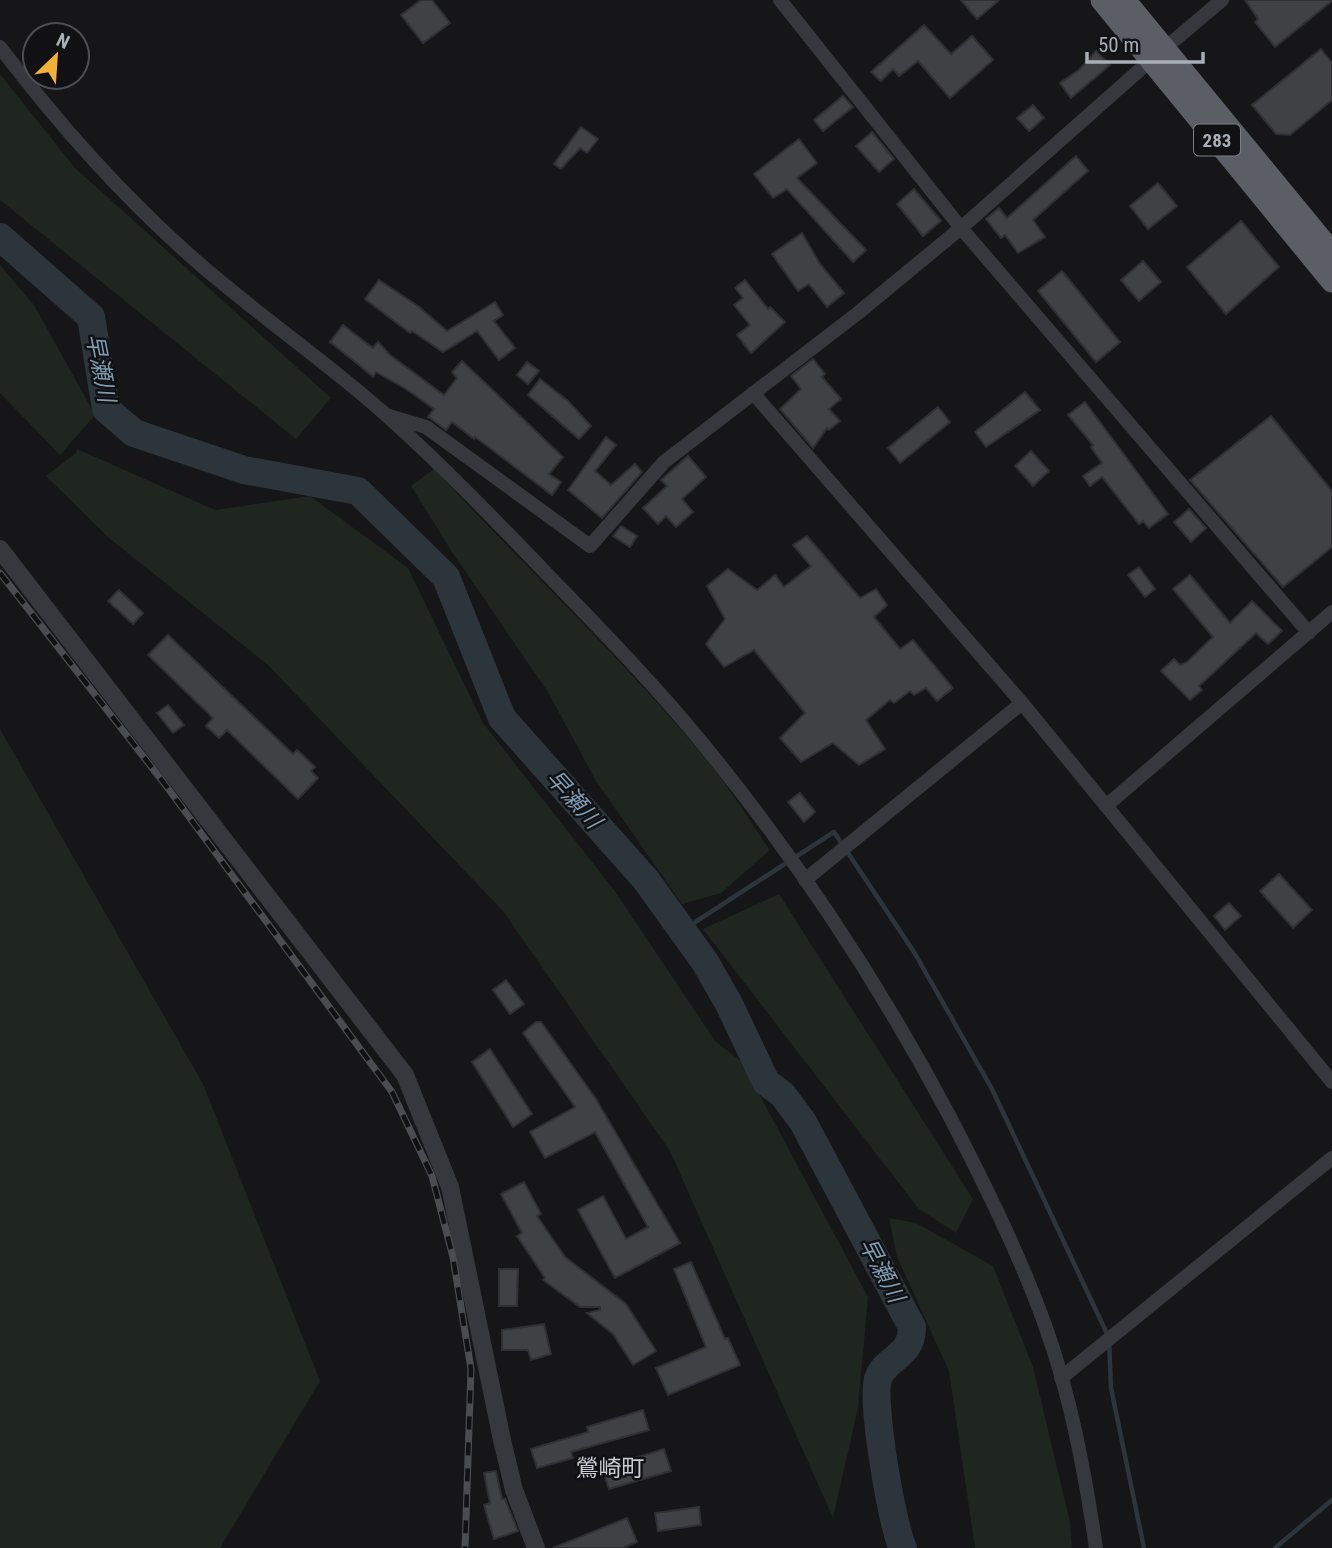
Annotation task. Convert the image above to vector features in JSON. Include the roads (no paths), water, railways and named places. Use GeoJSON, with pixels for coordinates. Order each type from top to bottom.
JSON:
{"type":"FeatureCollection","features":[{"type":"Feature","properties":{"kind":"highway","name":"283"},"geometry":{"type":"LineString","coordinates":[[1102,0],[1158,54],[1332,253]]}},
{"type":"Feature","properties":{"kind":"highway","name":"283"},"geometry":{"type":"LineString","coordinates":[[1124,0],[1158,54],[1332,281]]}},
{"type":"Feature","properties":{"kind":"street"},"geometry":{"type":"LineString","coordinates":[[780,0],[961,228],[1309,633]]}},
{"type":"Feature","properties":{"kind":"street"},"geometry":{"type":"LineString","coordinates":[[387,415],[426,427],[590,546],[664,462],[858,313],[961,228],[1222,0]]}},
{"type":"Feature","properties":{"kind":"street"},"geometry":{"type":"LineString","coordinates":[[0,47],[43,104],[131,200],[189,254],[387,415],[506,531],[646,678],[705,746],[842,930],[923,1068],[978,1172],[1025,1273],[1061,1378],[1085,1470],[1096,1548]]}},
{"type":"Feature","properties":{"kind":"street"},"geometry":{"type":"LineString","coordinates":[[753,393],[1022,703],[1332,1082]]}},
{"type":"Feature","properties":{"kind":"street"},"geometry":{"type":"LineString","coordinates":[[0,549],[405,1075],[450,1187],[502,1440],[514,1490],[536,1548]]}},
{"type":"Feature","properties":{"kind":"street"},"geometry":{"type":"LineString","coordinates":[[1106,806],[1332,611]]}},
{"type":"Feature","properties":{"kind":"street"},"geometry":{"type":"LineString","coordinates":[[805,880],[1022,703]]}},
{"type":"Feature","properties":{"kind":"street"},"geometry":{"type":"LineString","coordinates":[[1061,1378],[1332,1158]]}},
{"type":"Feature","properties":{"kind":"waterway","name":"早瀬川"},"geometry":{"type":"LineString","coordinates":[[0,237],[91,317],[106,409],[134,433],[244,470],[358,491],[446,577],[502,718],[646,880],[705,962],[729,1004],[766,1082],[783,1095],[803,1122],[912,1327],[908,1345],[881,1372],[877,1392],[884,1464],[893,1515],[903,1548]]}},
{"type":"Feature","properties":{"kind":"waterway"},"geometry":{"type":"LineString","coordinates":[[683,930],[834,832],[914,952],[992,1089],[1109,1338],[1111,1388],[1144,1548]]}},
{"type":"Feature","properties":{"kind":"waterway"},"geometry":{"type":"LineString","coordinates":[[1275,1548],[1332,1500]]}},
{"type":"Feature","properties":{"kind":"railway"},"geometry":{"type":"LineString","coordinates":[[0,573],[164,783],[392,1092],[432,1176],[453,1257],[471,1369],[465,1548]]}},
{"type":"Feature","properties":{"kind":"district","name":"鶯崎町"},"geometry":{"type":"Point","coordinates":[610,1468]}}]}
